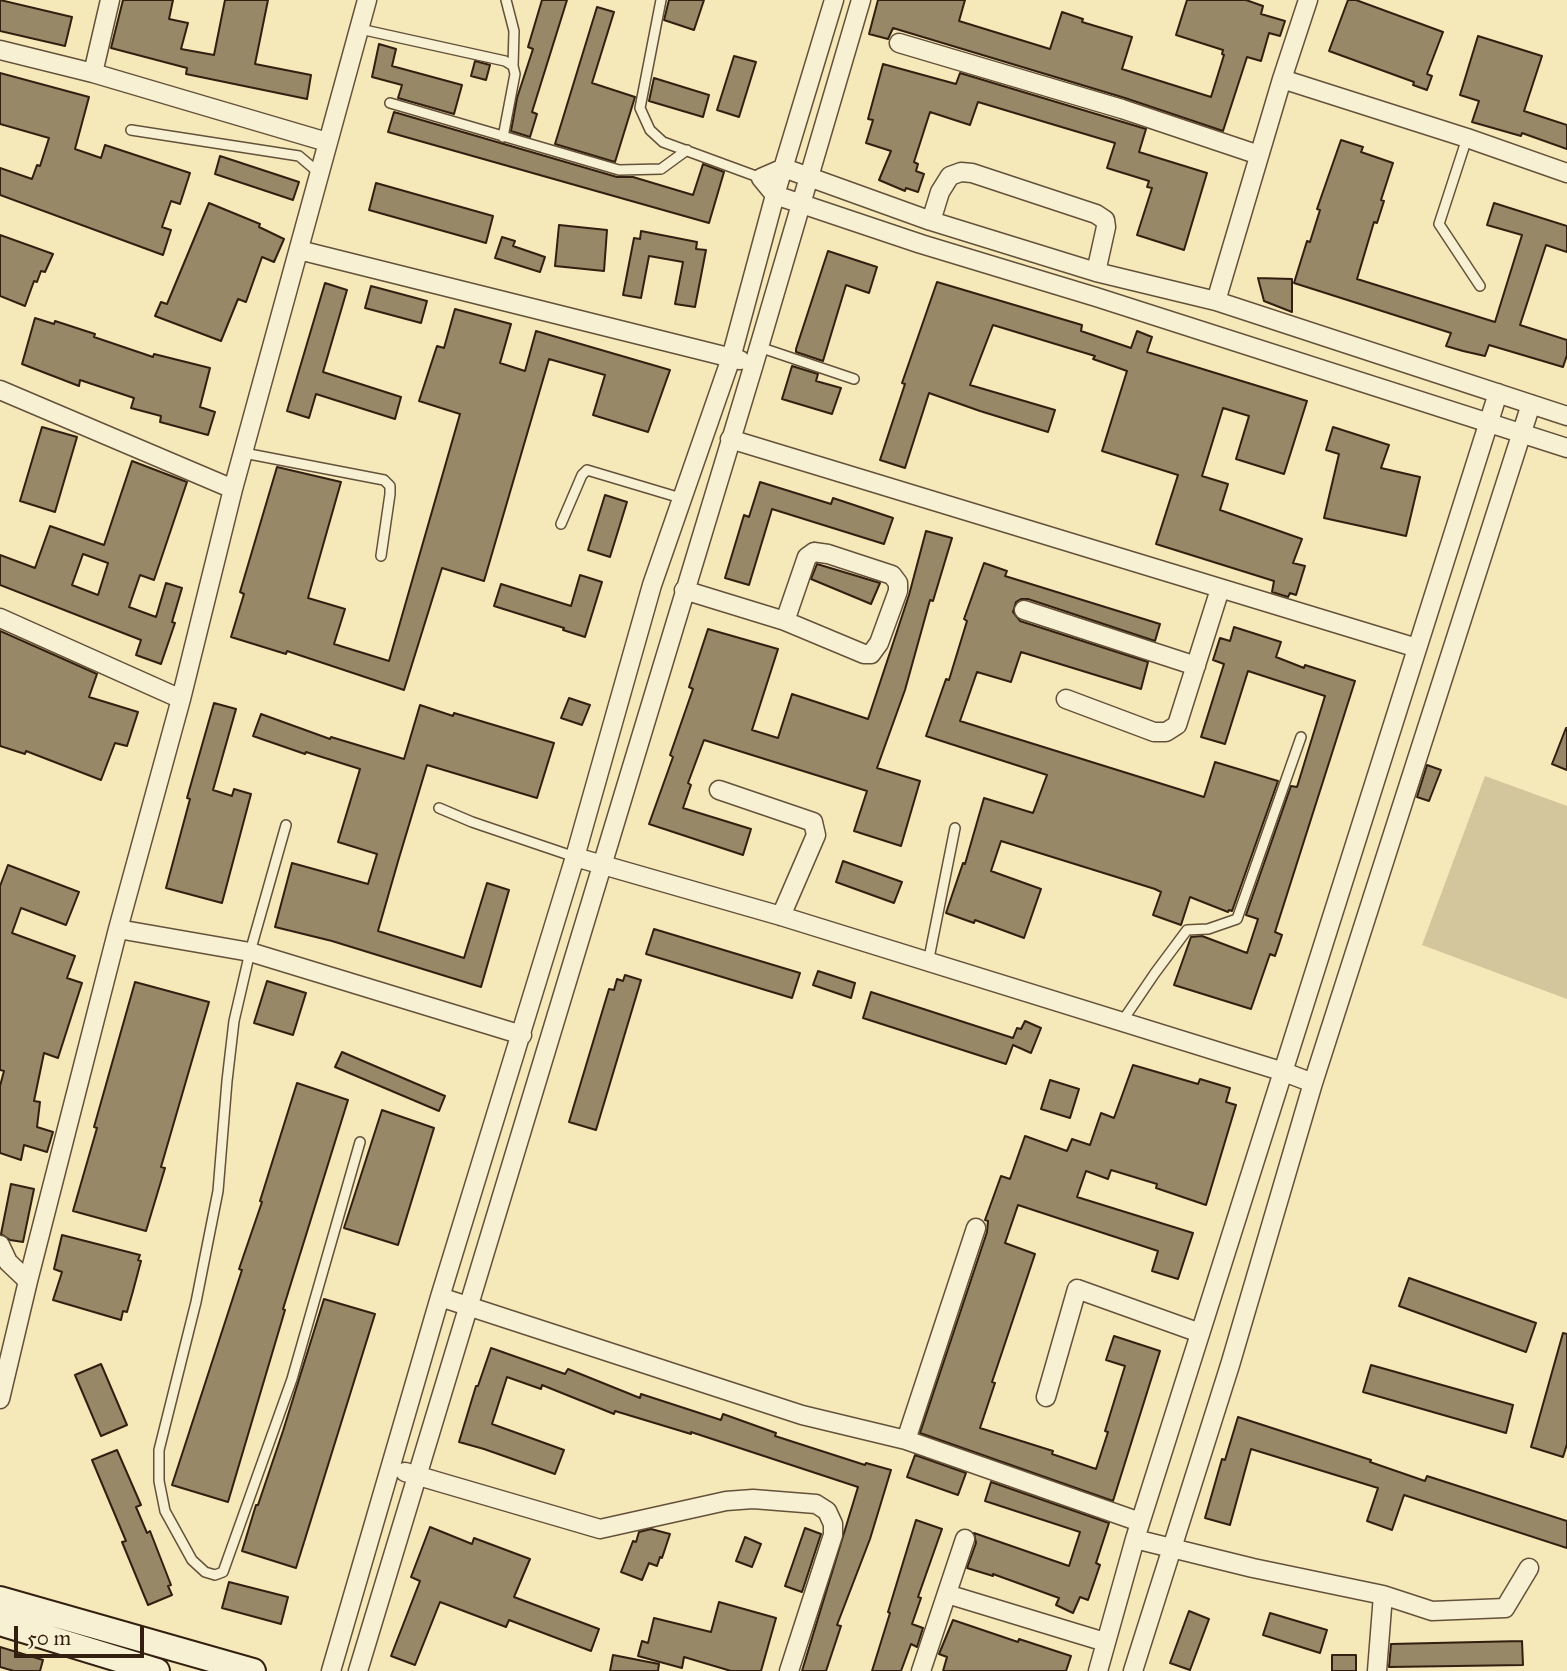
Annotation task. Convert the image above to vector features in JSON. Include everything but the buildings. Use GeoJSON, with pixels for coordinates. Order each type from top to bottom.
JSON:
{"type":"FeatureCollection","features":[{"type":"Feature","properties":{"kind":"main road"},"geometry":{"type":"LineString","coordinates":[[0,1599],[253,1671]]}},
{"type":"Feature","properties":{"kind":"main road"},"geometry":{"type":"LineString","coordinates":[[0,1623],[149,1670]]}},
{"type":"Feature","properties":{"kind":"street"},"geometry":{"type":"LineString","coordinates":[[93,73],[110,0]]}},
{"type":"Feature","properties":{"kind":"street"},"geometry":{"type":"LineString","coordinates":[[0,1399],[118,929],[181,699],[233,489],[367,0]]}},
{"type":"Feature","properties":{"kind":"street"},"geometry":{"type":"LineString","coordinates":[[331,1671],[440,1297],[575,857],[652,585],[732,358],[775,195],[834,0]]}},
{"type":"Feature","properties":{"kind":"street"},"geometry":{"type":"LineString","coordinates":[[358,1671],[862,0]]}},
{"type":"Feature","properties":{"kind":"street"},"geometry":{"type":"LineString","coordinates":[[1216,301],[1308,0]]}},
{"type":"Feature","properties":{"kind":"street"},"geometry":{"type":"LineString","coordinates":[[899,43],[1112,106],[1259,155]]}},
{"type":"Feature","properties":{"kind":"street"},"geometry":{"type":"LineString","coordinates":[[0,50],[93,73],[327,142]]}},
{"type":"Feature","properties":{"kind":"street"},"geometry":{"type":"LineString","coordinates":[[1282,79],[1567,173]]}},
{"type":"Feature","properties":{"kind":"street"},"geometry":{"type":"LineString","coordinates":[[1567,416],[1216,301],[1096,272],[931,220],[783,168],[761,178],[775,195],[920,244],[1096,297],[1567,448]]}},
{"type":"Feature","properties":{"kind":"street"},"geometry":{"type":"LineString","coordinates":[[931,220],[940,192],[950,176],[961,172],[972,173],[1096,214],[1105,220],[1096,272]]}},
{"type":"Feature","properties":{"kind":"street"},"geometry":{"type":"LineString","coordinates":[[299,250],[732,358],[756,356]]}},
{"type":"Feature","properties":{"kind":"street"},"geometry":{"type":"LineString","coordinates":[[0,390],[233,489]]}},
{"type":"Feature","properties":{"kind":"street"},"geometry":{"type":"LineString","coordinates":[[1098,1671],[1137,1531],[1499,393]]}},
{"type":"Feature","properties":{"kind":"street"},"geometry":{"type":"LineString","coordinates":[[1133,1671],[1230,1365],[1313,1083],[1531,404]]}},
{"type":"Feature","properties":{"kind":"street"},"geometry":{"type":"LineString","coordinates":[[730,439],[1417,648]]}},
{"type":"Feature","properties":{"kind":"street"},"geometry":{"type":"LineString","coordinates":[[684,590],[785,621],[864,654],[872,654],[889,617],[898,583],[892,575],[814,552],[807,557],[785,621]]}},
{"type":"Feature","properties":{"kind":"street"},"geometry":{"type":"LineString","coordinates":[[1066,699],[1154,733],[1166,732],[1177,725],[1220,589]]}},
{"type":"Feature","properties":{"kind":"street"},"geometry":{"type":"LineString","coordinates":[[1024,610],[1196,666]]}},
{"type":"Feature","properties":{"kind":"street"},"geometry":{"type":"LineString","coordinates":[[0,618],[181,699]]}},
{"type":"Feature","properties":{"kind":"street"},"geometry":{"type":"LineString","coordinates":[[719,790],[813,822],[816,835],[781,916]]}},
{"type":"Feature","properties":{"kind":"street"},"geometry":{"type":"LineString","coordinates":[[575,857],[781,916],[1313,1083]]}},
{"type":"Feature","properties":{"kind":"street"},"geometry":{"type":"LineString","coordinates":[[118,929],[250,952],[522,1035]]}},
{"type":"Feature","properties":{"kind":"street"},"geometry":{"type":"LineString","coordinates":[[906,1440],[976,1228]]}},
{"type":"Feature","properties":{"kind":"street"},"geometry":{"type":"LineString","coordinates":[[0,1245],[8,1262],[28,1281]]}},
{"type":"Feature","properties":{"kind":"street"},"geometry":{"type":"LineString","coordinates":[[1046,1397],[1077,1289],[1200,1333]]}},
{"type":"Feature","properties":{"kind":"street"},"geometry":{"type":"LineString","coordinates":[[440,1297],[469,1304],[802,1415],[906,1440],[1137,1531],[1171,1548],[1382,1595],[1432,1611],[1505,1608],[1529,1568]]}},
{"type":"Feature","properties":{"kind":"street"},"geometry":{"type":"LineString","coordinates":[[391,1469],[600,1529],[726,1500],[753,1499],[816,1504],[827,1511],[833,1524],[833,1535],[789,1671]]}},
{"type":"Feature","properties":{"kind":"street"},"geometry":{"type":"LineString","coordinates":[[921,1671],[965,1539]]}},
{"type":"Feature","properties":{"kind":"street"},"geometry":{"type":"LineString","coordinates":[[947,1594],[1105,1642]]}},
{"type":"Feature","properties":{"kind":"street"},"geometry":{"type":"LineString","coordinates":[[1377,1671],[1382,1595]]}},
{"type":"Feature","properties":{"kind":"lane"},"geometry":{"type":"LineString","coordinates":[[503,136],[515,74],[514,32],[506,0]]}},
{"type":"Feature","properties":{"kind":"lane"},"geometry":{"type":"LineString","coordinates":[[661,0],[640,108],[650,130],[663,142],[761,178]]}},
{"type":"Feature","properties":{"kind":"lane"},"geometry":{"type":"LineString","coordinates":[[360,29],[505,61],[513,66]]}},
{"type":"Feature","properties":{"kind":"lane"},"geometry":{"type":"LineString","coordinates":[[390,103],[619,170],[661,169],[687,150]]}},
{"type":"Feature","properties":{"kind":"lane"},"geometry":{"type":"LineString","coordinates":[[131,130],[299,156],[319,173]]}},
{"type":"Feature","properties":{"kind":"lane"},"geometry":{"type":"LineString","coordinates":[[1467,138],[1439,224],[1480,286]]}},
{"type":"Feature","properties":{"kind":"lane"},"geometry":{"type":"LineString","coordinates":[[756,356],[854,379]]}},
{"type":"Feature","properties":{"kind":"lane"},"geometry":{"type":"LineString","coordinates":[[244,453],[384,480],[390,486],[390,494],[381,556]]}},
{"type":"Feature","properties":{"kind":"lane"},"geometry":{"type":"LineString","coordinates":[[561,524],[582,475],[587,470],[684,499]]}},
{"type":"Feature","properties":{"kind":"lane"},"geometry":{"type":"LineString","coordinates":[[1121,1023],[1187,930],[1208,929],[1237,919],[1301,737]]}},
{"type":"Feature","properties":{"kind":"lane"},"geometry":{"type":"LineString","coordinates":[[439,808],[575,857]]}},
{"type":"Feature","properties":{"kind":"lane"},"geometry":{"type":"LineString","coordinates":[[286,825],[250,952],[234,1021],[226,1081],[218,1191],[196,1302],[159,1450],[159,1481],[165,1511],[192,1560],[205,1572],[215,1575],[223,1572],[292,1379],[360,1142]]}},
{"type":"Feature","properties":{"kind":"lane"},"geometry":{"type":"LineString","coordinates":[[928,963],[955,828]]}},
{"type":"Feature","properties":{"kind":"shaded area"},"geometry":{"type":"Polygon","coordinates":[[[1485,776],[1567,806],[1567,999],[1422,945],[1485,776]]]}}]}
